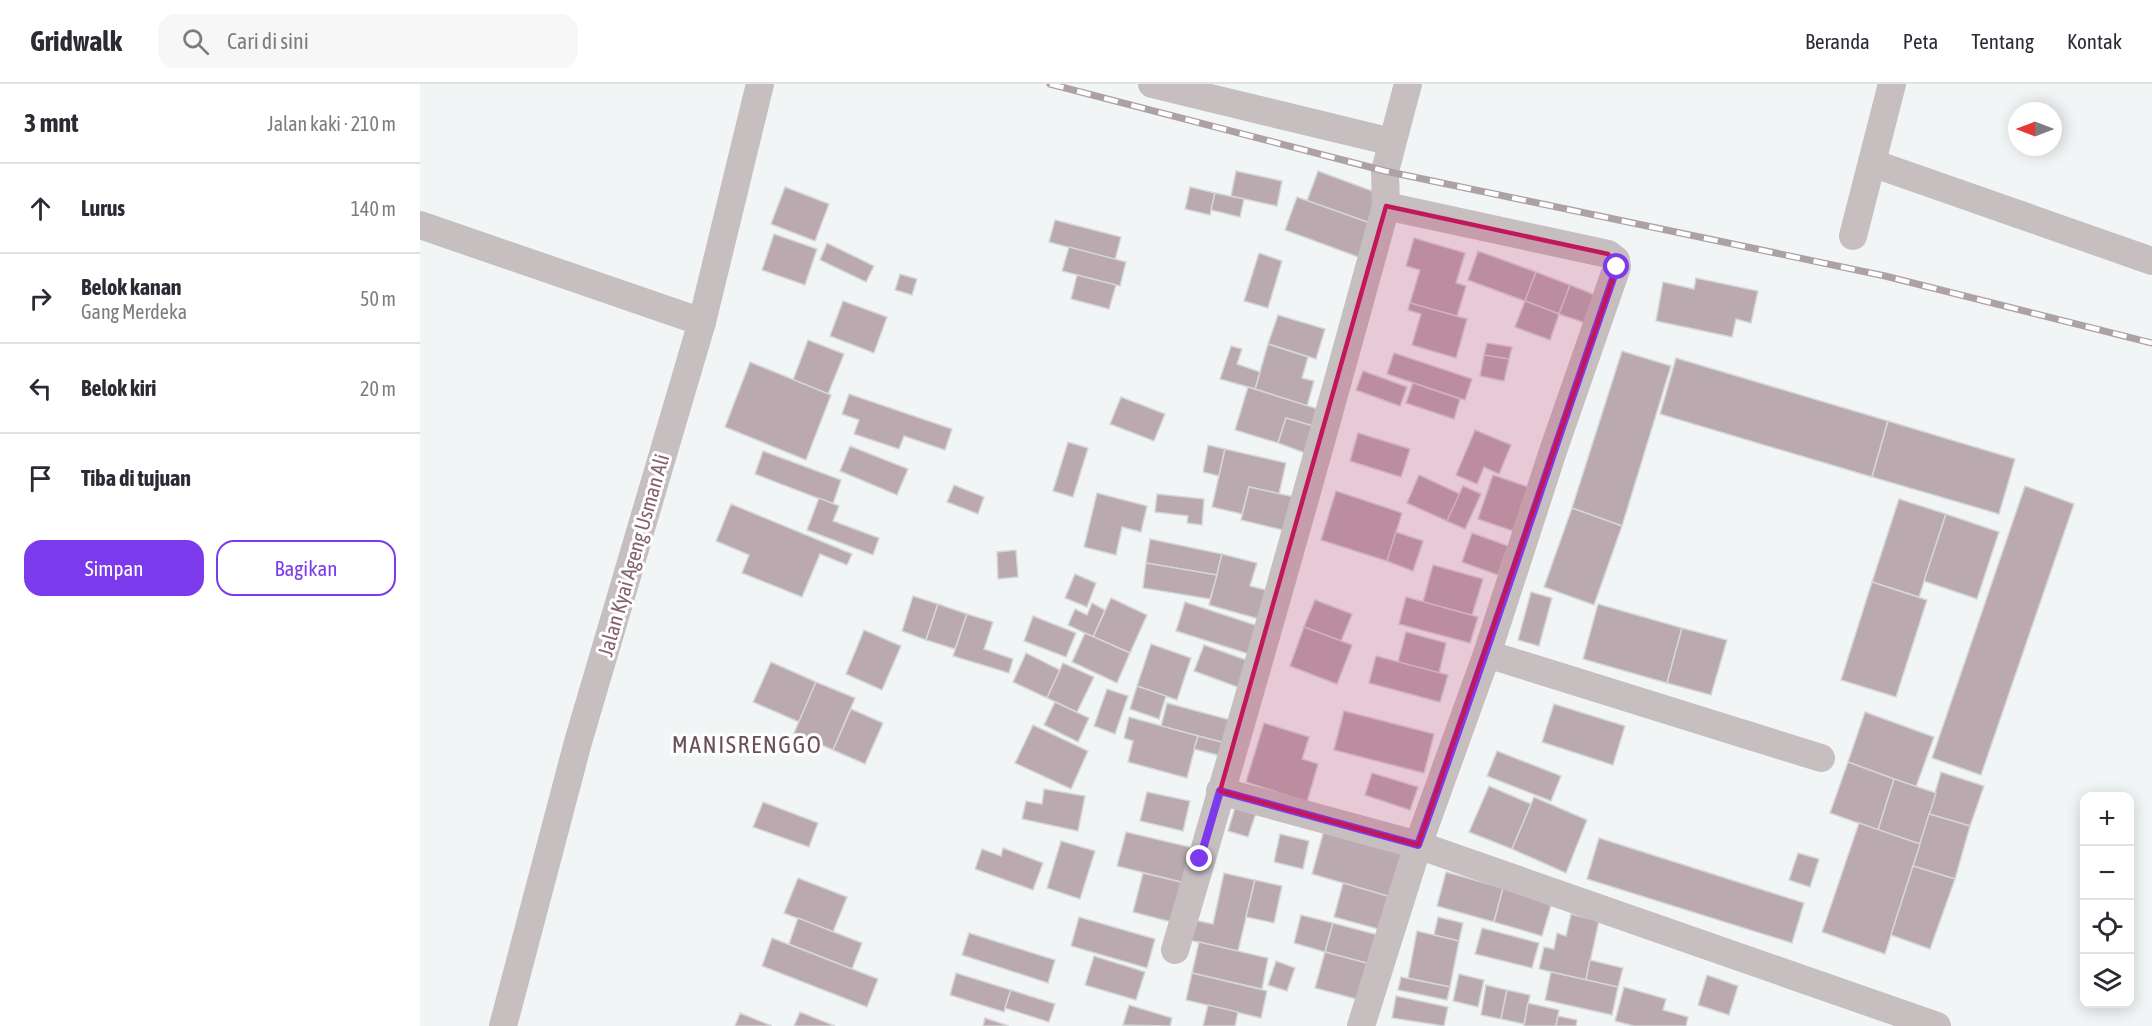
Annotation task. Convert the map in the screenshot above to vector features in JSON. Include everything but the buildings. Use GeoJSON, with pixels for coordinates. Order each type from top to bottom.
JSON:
{"type":"FeatureCollection","features":[{"type":"Feature","properties":{"kind":"street","name":"Jalan Kyai Ageng Usman Ali"},"geometry":{"type":"LineString","coordinates":[[503,1026],[578,742],[702,322],[760,84]]}},
{"type":"Feature","properties":{"kind":"street"},"geometry":{"type":"LineString","coordinates":[[1152,84],[1392,142]]}},
{"type":"Feature","properties":{"kind":"street"},"geometry":{"type":"LineString","coordinates":[[1175,950],[1220,791],[1262,657],[1386,206],[1385,171],[1408,84]]}},
{"type":"Feature","properties":{"kind":"street"},"geometry":{"type":"LineString","coordinates":[[1853,236],[1892,84]]}},
{"type":"Feature","properties":{"kind":"street"},"geometry":{"type":"LineString","coordinates":[[1872,163],[2152,261]]}},
{"type":"Feature","properties":{"kind":"street"},"geometry":{"type":"LineString","coordinates":[[1361,1026],[1418,845],[1487,654],[1553,451],[1617,267],[1616,260],[1608,254],[1386,206]]}},
{"type":"Feature","properties":{"kind":"street"},"geometry":{"type":"LineString","coordinates":[[420,225],[702,322]]}},
{"type":"Feature","properties":{"kind":"street"},"geometry":{"type":"LineString","coordinates":[[1487,654],[1821,758]]}},
{"type":"Feature","properties":{"kind":"street"},"geometry":{"type":"LineString","coordinates":[[1220,791],[1418,845],[1937,1026]]}},
{"type":"Feature","properties":{"kind":"highlighted area"},"geometry":{"type":"Polygon","coordinates":[[[1386,206],[1608,254],[1617,267],[1418,845],[1220,791],[1386,206]]]}},
{"type":"Feature","properties":{"kind":"railway"},"geometry":{"type":"LineString","coordinates":[[1050,84],[1385,171],[1885,276],[2152,343]]}},
{"type":"Feature","properties":{"kind":"district","name":"MANISRENGGO"},"geometry":{"type":"Point","coordinates":[747,744]}},
{"type":"Feature","properties":{"kind":"route"},"geometry":{"type":"LineString","coordinates":[[1200,859],[1220,791],[1418,845],[1487,654],[1553,451],[1617,267]]}}]}
